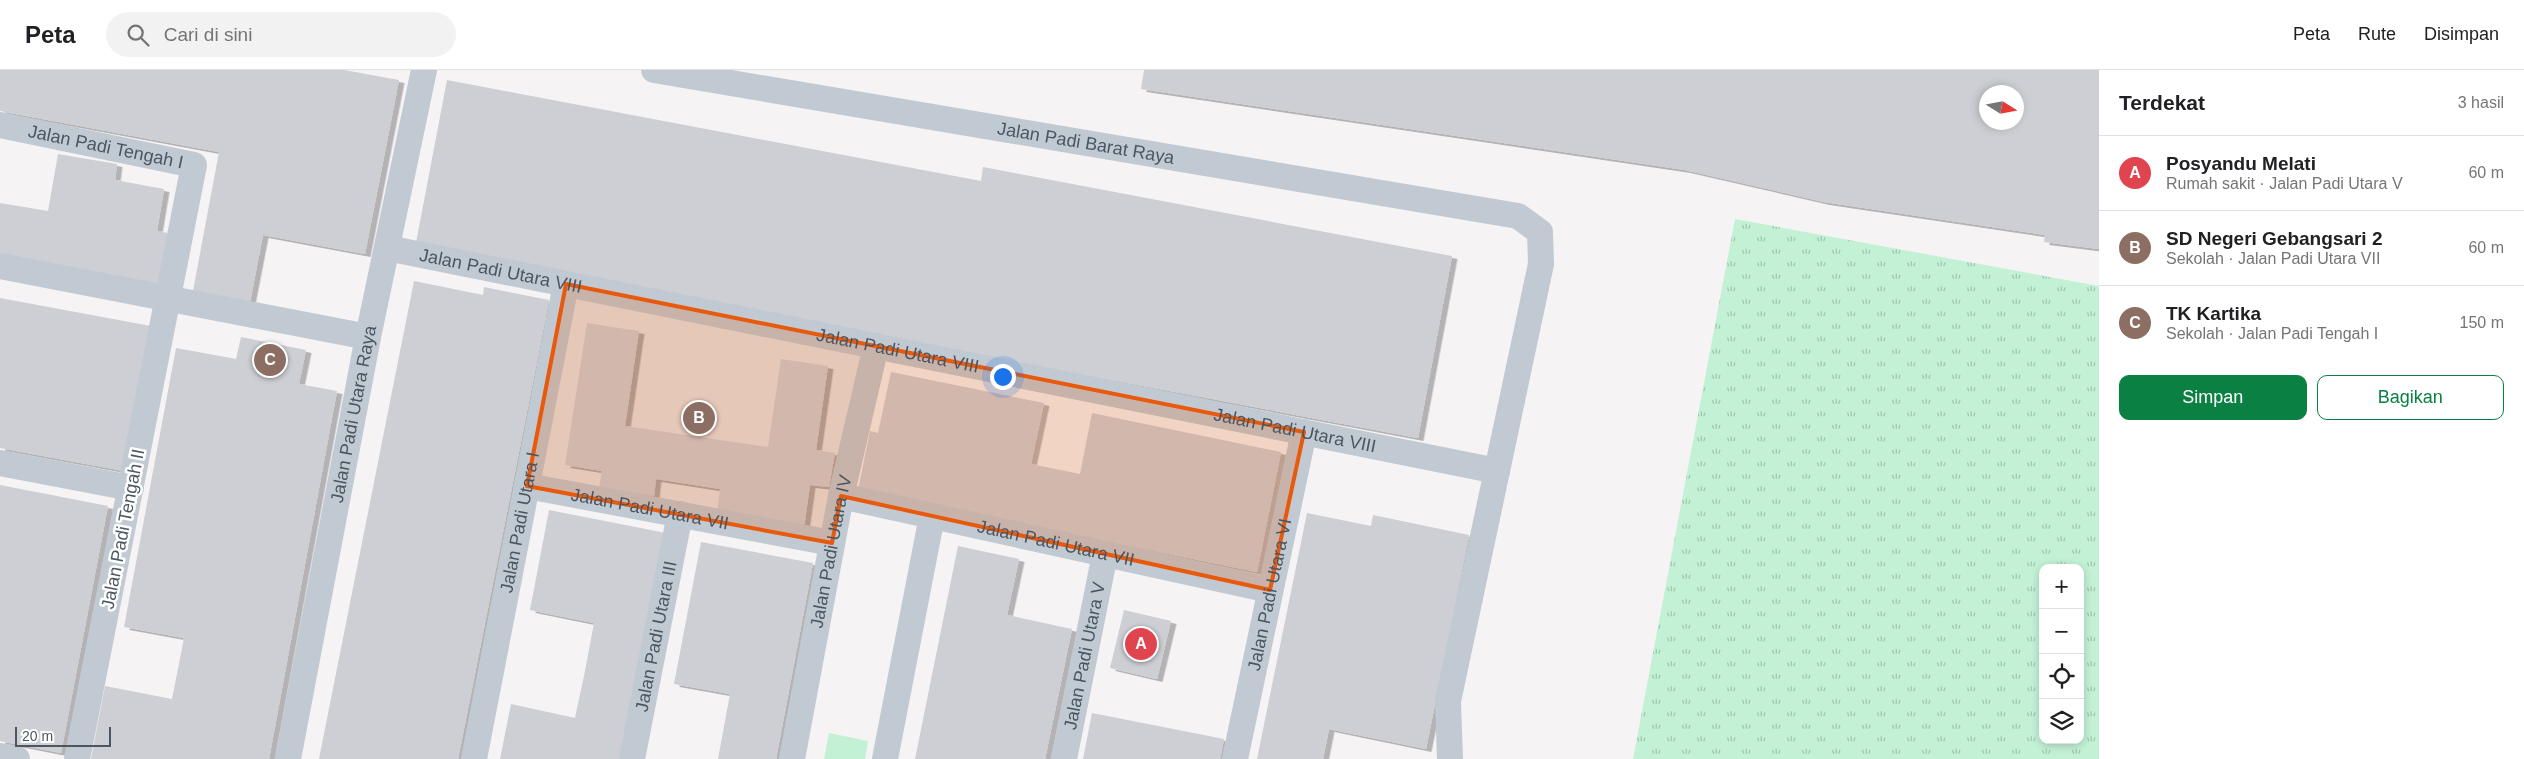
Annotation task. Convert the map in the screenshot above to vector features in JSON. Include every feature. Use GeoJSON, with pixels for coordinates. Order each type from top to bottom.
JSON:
{"type":"FeatureCollection","features":[{"type":"Feature","properties":{"kind":"street","name":"Jalan Padi Utara Raya"},"geometry":{"type":"LineString","coordinates":[[288,759],[368,337],[424,70]]}},
{"type":"Feature","properties":{"kind":"street","name":"Jalan Padi Barat Raya"},"geometry":{"type":"LineString","coordinates":[[654,70],[1518,216],[1540,232],[1541,264],[1497,471]]}},
{"type":"Feature","properties":{"kind":"street","name":"Jalan Padi Tengah I"},"geometry":{"type":"LineString","coordinates":[[0,125],[194,165],[168,299]]}},
{"type":"Feature","properties":{"kind":"street","name":"Jalan Padi Utara VIII"},"geometry":{"type":"LineString","coordinates":[[387,248],[1497,471]]}},
{"type":"Feature","properties":{"kind":"street"},"geometry":{"type":"LineString","coordinates":[[0,266],[368,337]]}},
{"type":"Feature","properties":{"kind":"street","name":"Jalan Padi Utara I"},"geometry":{"type":"LineString","coordinates":[[474,759],[566,284]]}},
{"type":"Feature","properties":{"kind":"street","name":"Jalan Padi Tengah II"},"geometry":{"type":"LineString","coordinates":[[77,759],[168,299]]}},
{"type":"Feature","properties":{"kind":"street","name":"Jalan Padi Utara IV"},"geometry":{"type":"LineString","coordinates":[[792,759],[841,496],[876,346]]}},
{"type":"Feature","properties":{"kind":"street","name":"Jalan Padi Utara VI"},"geometry":{"type":"LineString","coordinates":[[1235,759],[1304,432]]}},
{"type":"Feature","properties":{"kind":"street"},"geometry":{"type":"LineString","coordinates":[[0,463],[131,488]]}},
{"type":"Feature","properties":{"kind":"street"},"geometry":{"type":"LineString","coordinates":[[1450,759],[1448,701],[1497,471]]}},
{"type":"Feature","properties":{"kind":"street","name":"Jalan Padi Utara VII"},"geometry":{"type":"LineString","coordinates":[[527,486],[832,543]]}},
{"type":"Feature","properties":{"kind":"street","name":"Jalan Padi Utara VII"},"geometry":{"type":"LineString","coordinates":[[841,496],[1270,590]]}},
{"type":"Feature","properties":{"kind":"street","name":"Jalan Padi Utara III"},"geometry":{"type":"LineString","coordinates":[[632,759],[680,514]]}},
{"type":"Feature","properties":{"kind":"street"},"geometry":{"type":"LineString","coordinates":[[885,759],[932,516]]}},
{"type":"Feature","properties":{"kind":"street","name":"Jalan Padi Utara V"},"geometry":{"type":"LineString","coordinates":[[1064,759],[1104,554]]}},
{"type":"Feature","properties":{"kind":"street"},"geometry":{"type":"LineString","coordinates":[[0,756],[17,759]]}},
{"type":"Feature","properties":{"kind":"highlighted area"},"geometry":{"type":"Polygon","coordinates":[[[566,284],[1304,432],[1270,590],[841,496],[832,543],[527,486],[566,284]]]}},
{"type":"Feature","properties":{"kind":"shaded area"},"geometry":{"type":"Polygon","coordinates":[[[569,293],[866,351],[828,537],[532,485],[569,293]]]}},
{"type":"Feature","properties":{"kind":"green space"},"geometry":{"type":"Polygon","coordinates":[[[1735,219],[2099,286],[2099,759],[1633,759],[1735,219]]]}},
{"type":"Feature","properties":{"kind":"green space"},"geometry":{"type":"Polygon","coordinates":[[[829,733],[868,741],[865,759],[824,759],[829,733]]]}},
{"type":"Feature","properties":{"kind":"building"},"geometry":{"type":"Polygon","coordinates":[[[0,70],[344,70],[399,80],[365,254],[263,235],[250,302],[193,291],[219,152],[0,111],[0,70]]]}},
{"type":"Feature","properties":{"kind":"building"},"geometry":{"type":"Polygon","coordinates":[[[1144,70],[2099,70],[2099,249],[2044,242],[2045,235],[1824,202],[1685,170],[1141,89],[1144,70]]]}},
{"type":"Feature","properties":{"kind":"building"},"geometry":{"type":"Polygon","coordinates":[[[447,80],[981,181],[983,167],[1452,256],[1418,438],[415,248],[447,80]]]}},
{"type":"Feature","properties":{"kind":"building"},"geometry":{"type":"Polygon","coordinates":[[[58,154],[117,164],[115,180],[164,189],[157,231],[168,233],[159,284],[0,256],[0,203],[48,211],[58,154]]]}},
{"type":"Feature","properties":{"kind":"building"},"geometry":{"type":"Polygon","coordinates":[[[414,281],[483,295],[484,287],[549,300],[458,759],[319,759],[414,281]]]}},
{"type":"Feature","properties":{"kind":"building"},"geometry":{"type":"Polygon","coordinates":[[[0,298],[151,326],[124,471],[0,448],[0,298]]]}},
{"type":"Feature","properties":{"kind":"building"},"geometry":{"type":"Polygon","coordinates":[[[587,323],[639,331],[625,426],[768,447],[781,359],[828,366],[816,450],[835,453],[829,487],[810,485],[804,528],[717,514],[720,489],[656,479],[654,496],[599,487],[602,471],[565,465],[587,323]]]}},
{"type":"Feature","properties":{"kind":"building"},"geometry":{"type":"Polygon","coordinates":[[[241,337],[306,350],[299,384],[337,391],[269,759],[91,759],[105,686],[172,699],[184,638],[124,627],[176,348],[236,359],[241,337]]]}},
{"type":"Feature","properties":{"kind":"building"},"geometry":{"type":"Polygon","coordinates":[[[891,372],[1044,403],[1031,464],[1080,474],[1092,413],[1281,452],[1257,572],[858,490],[870,431],[878,433],[891,372]]]}},
{"type":"Feature","properties":{"kind":"building"},"geometry":{"type":"Polygon","coordinates":[[[0,485],[108,506],[61,753],[0,741],[0,485]]]}},
{"type":"Feature","properties":{"kind":"building"},"geometry":{"type":"Polygon","coordinates":[[[549,510],[666,533],[621,759],[500,759],[511,704],[575,718],[585,671],[594,623],[530,610],[549,510]]]}},
{"type":"Feature","properties":{"kind":"building"},"geometry":{"type":"Polygon","coordinates":[[[1307,513],[1371,526],[1373,515],[1469,535],[1426,749],[1329,729],[1323,759],[1257,759],[1307,513]]]}},
{"type":"Feature","properties":{"kind":"building"},"geometry":{"type":"Polygon","coordinates":[[[701,542],[813,563],[776,759],[718,759],[730,694],[674,684],[701,542]]]}},
{"type":"Feature","properties":{"kind":"building"},"geometry":{"type":"Polygon","coordinates":[[[958,546],[1019,559],[1007,615],[1072,629],[1045,759],[915,759],[958,546]]]}},
{"type":"Feature","properties":{"kind":"building"},"geometry":{"type":"Polygon","coordinates":[[[1124,610],[1171,621],[1157,679],[1110,668],[1124,610]]]}},
{"type":"Feature","properties":{"kind":"building"},"geometry":{"type":"Polygon","coordinates":[[[1092,713],[1224,739],[1220,759],[1083,759],[1092,713]]]}},
{"type":"Feature","properties":{"kind":"place","name":"TK Kartika"},"geometry":{"type":"Point","coordinates":[270,360]}},
{"type":"Feature","properties":{"kind":"place","name":"SD Negeri Gebangsari 2"},"geometry":{"type":"Point","coordinates":[699,418]}},
{"type":"Feature","properties":{"kind":"place","name":"Posyandu Melati"},"geometry":{"type":"Point","coordinates":[1141,644]}}]}
